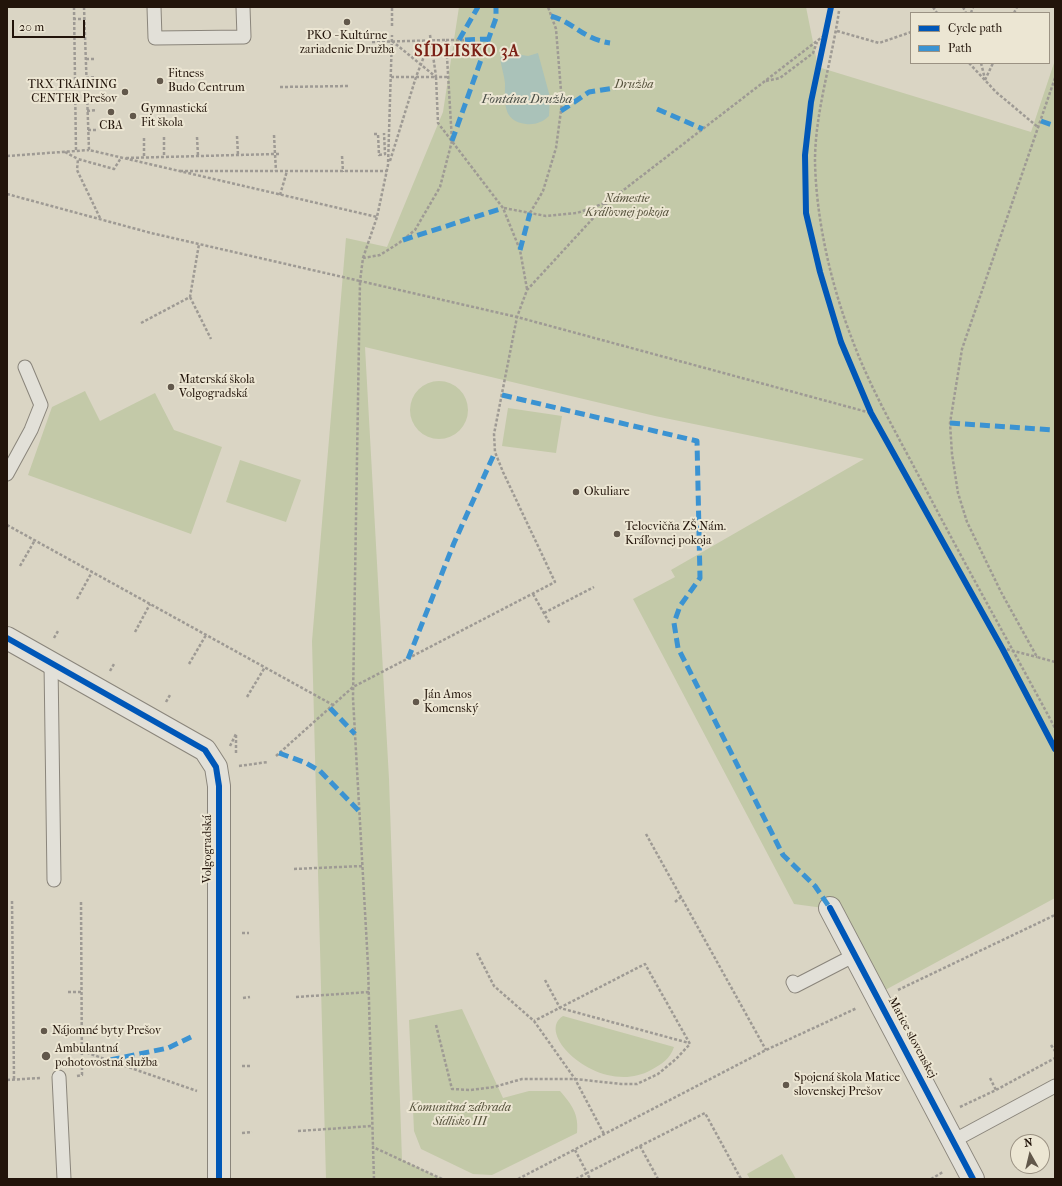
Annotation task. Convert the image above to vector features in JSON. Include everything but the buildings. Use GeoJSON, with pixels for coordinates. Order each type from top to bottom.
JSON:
{"type":"FeatureCollection","features":[{"type":"Feature","properties":{"kind":"street","name":"Volgogradská"},"geometry":{"type":"LineString","coordinates":[[7,638],[205,750],[211,758],[218,776],[219,1179]]}},
{"type":"Feature","properties":{"kind":"street","name":"Matice slovenskej"},"geometry":{"type":"LineString","coordinates":[[830,908],[973,1179]]}},
{"type":"Feature","properties":{"kind":"lane"},"geometry":{"type":"LineString","coordinates":[[154,7],[155,38],[244,36],[243,7]]}},
{"type":"Feature","properties":{"kind":"lane"},"geometry":{"type":"LineString","coordinates":[[7,474],[31,430],[41,405],[25,367]]}},
{"type":"Feature","properties":{"kind":"lane"},"geometry":{"type":"LineString","coordinates":[[51,663],[54,880]]}},
{"type":"Feature","properties":{"kind":"lane"},"geometry":{"type":"LineString","coordinates":[[793,982],[795,986],[855,954]]}},
{"type":"Feature","properties":{"kind":"lane"},"geometry":{"type":"LineString","coordinates":[[59,1077],[64,1179]]}},
{"type":"Feature","properties":{"kind":"lane"},"geometry":{"type":"LineString","coordinates":[[953,1141],[1055,1086]]}},
{"type":"Feature","properties":{"kind":"path"},"geometry":{"type":"LineString","coordinates":[[74,7],[76,151]]}},
{"type":"Feature","properties":{"kind":"path"},"geometry":{"type":"LineString","coordinates":[[84,7],[89,150]]}},
{"type":"Feature","properties":{"kind":"path"},"geometry":{"type":"LineString","coordinates":[[392,7],[392,26]]}},
{"type":"Feature","properties":{"kind":"path"},"geometry":{"type":"LineString","coordinates":[[530,213],[543,191],[556,148],[562,103],[556,29],[548,7]]}},
{"type":"Feature","properties":{"kind":"path"},"geometry":{"type":"LineString","coordinates":[[839,11],[837,31],[821,106],[815,159],[818,212],[831,270],[852,339],[883,407],[1055,728]]}},
{"type":"Feature","properties":{"kind":"path"},"geometry":{"type":"LineString","coordinates":[[74,19],[84,19]]}},
{"type":"Feature","properties":{"kind":"path"},"geometry":{"type":"LineString","coordinates":[[824,42],[828,26]]}},
{"type":"Feature","properties":{"kind":"path"},"geometry":{"type":"LineString","coordinates":[[837,31],[879,43],[910,32]]}},
{"type":"Feature","properties":{"kind":"path"},"geometry":{"type":"LineString","coordinates":[[276,756],[353,687],[555,582],[495,452],[494,434],[517,318],[527,290],[608,202],[826,34]]}},
{"type":"Feature","properties":{"kind":"path"},"geometry":{"type":"LineString","coordinates":[[374,1179],[369,992],[353,687],[360,281],[363,258],[378,217],[388,165],[392,35]]}},
{"type":"Feature","properties":{"kind":"path"},"geometry":{"type":"LineString","coordinates":[[430,35],[436,76],[438,123],[503,208],[520,250],[527,290]]}},
{"type":"Feature","properties":{"kind":"path"},"geometry":{"type":"LineString","coordinates":[[363,258],[380,255],[399,243],[415,230],[440,187],[452,141],[446,40]]}},
{"type":"Feature","properties":{"kind":"path"},"geometry":{"type":"LineString","coordinates":[[372,42],[465,40]]}},
{"type":"Feature","properties":{"kind":"path"},"geometry":{"type":"LineString","coordinates":[[392,41],[436,76]]}},
{"type":"Feature","properties":{"kind":"path"},"geometry":{"type":"LineString","coordinates":[[388,165],[416,77],[430,41]]}},
{"type":"Feature","properties":{"kind":"path"},"geometry":{"type":"LineString","coordinates":[[766,81],[780,78],[813,53],[817,41]]}},
{"type":"Feature","properties":{"kind":"path"},"geometry":{"type":"LineString","coordinates":[[86,59],[96,59]]}},
{"type":"Feature","properties":{"kind":"path"},"geometry":{"type":"LineString","coordinates":[[971,64],[985,80],[1039,128]]}},
{"type":"Feature","properties":{"kind":"path"},"geometry":{"type":"LineString","coordinates":[[981,64],[985,80]]}},
{"type":"Feature","properties":{"kind":"path"},"geometry":{"type":"LineString","coordinates":[[985,80],[992,64]]}},
{"type":"Feature","properties":{"kind":"path"},"geometry":{"type":"LineString","coordinates":[[86,78],[96,77]]}},
{"type":"Feature","properties":{"kind":"path"},"geometry":{"type":"LineString","coordinates":[[391,77],[447,77]]}},
{"type":"Feature","properties":{"kind":"path"},"geometry":{"type":"LineString","coordinates":[[1037,657],[1001,592],[967,522],[958,493],[952,454],[950,423],[962,349],[1055,78]]}},
{"type":"Feature","properties":{"kind":"path"},"geometry":{"type":"LineString","coordinates":[[280,87],[349,86]]}},
{"type":"Feature","properties":{"kind":"path"},"geometry":{"type":"LineString","coordinates":[[87,111],[97,110]]}},
{"type":"Feature","properties":{"kind":"path"},"geometry":{"type":"LineString","coordinates":[[88,130],[97,130]]}},
{"type":"Feature","properties":{"kind":"path"},"geometry":{"type":"LineString","coordinates":[[374,134],[378,134],[379,154],[385,154],[384,133]]}},
{"type":"Feature","properties":{"kind":"path"},"geometry":{"type":"LineString","coordinates":[[274,135],[276,171]]}},
{"type":"Feature","properties":{"kind":"path"},"geometry":{"type":"LineString","coordinates":[[237,136],[238,155]]}},
{"type":"Feature","properties":{"kind":"path"},"geometry":{"type":"LineString","coordinates":[[164,137],[164,157]]}},
{"type":"Feature","properties":{"kind":"path"},"geometry":{"type":"LineString","coordinates":[[197,137],[198,156]]}},
{"type":"Feature","properties":{"kind":"path"},"geometry":{"type":"LineString","coordinates":[[144,138],[144,157]]}},
{"type":"Feature","properties":{"kind":"path"},"geometry":{"type":"LineString","coordinates":[[7,156],[89,150],[378,217]]}},
{"type":"Feature","properties":{"kind":"path"},"geometry":{"type":"LineString","coordinates":[[64,152],[78,159],[114,169],[121,158]]}},
{"type":"Feature","properties":{"kind":"path"},"geometry":{"type":"LineString","coordinates":[[121,158],[281,154]]}},
{"type":"Feature","properties":{"kind":"path"},"geometry":{"type":"LineString","coordinates":[[342,156],[342,172]]}},
{"type":"Feature","properties":{"kind":"path"},"geometry":{"type":"LineString","coordinates":[[78,159],[77,170],[100,219]]}},
{"type":"Feature","properties":{"kind":"path"},"geometry":{"type":"LineString","coordinates":[[175,170],[342,172],[387,171]]}},
{"type":"Feature","properties":{"kind":"path"},"geometry":{"type":"LineString","coordinates":[[280,195],[287,171]]}},
{"type":"Feature","properties":{"kind":"path"},"geometry":{"type":"LineString","coordinates":[[7,194],[199,244],[517,318],[871,412]]}},
{"type":"Feature","properties":{"kind":"path"},"geometry":{"type":"LineString","coordinates":[[503,208],[546,216],[577,213],[608,202]]}},
{"type":"Feature","properties":{"kind":"path"},"geometry":{"type":"LineString","coordinates":[[199,244],[190,297],[211,339]]}},
{"type":"Feature","properties":{"kind":"path"},"geometry":{"type":"LineString","coordinates":[[140,323],[190,297]]}},
{"type":"Feature","properties":{"kind":"path"},"geometry":{"type":"LineString","coordinates":[[868,406],[874,419]]}},
{"type":"Feature","properties":{"kind":"path"},"geometry":{"type":"LineString","coordinates":[[7,525],[333,705]]}},
{"type":"Feature","properties":{"kind":"path"},"geometry":{"type":"LineString","coordinates":[[20,566],[35,540]]}},
{"type":"Feature","properties":{"kind":"path"},"geometry":{"type":"LineString","coordinates":[[76,599],[92,572]]}},
{"type":"Feature","properties":{"kind":"path"},"geometry":{"type":"LineString","coordinates":[[544,613],[594,587]]}},
{"type":"Feature","properties":{"kind":"path"},"geometry":{"type":"LineString","coordinates":[[533,594],[550,624]]}},
{"type":"Feature","properties":{"kind":"path"},"geometry":{"type":"LineString","coordinates":[[135,632],[150,604]]}},
{"type":"Feature","properties":{"kind":"path"},"geometry":{"type":"LineString","coordinates":[[189,664],[206,635]]}},
{"type":"Feature","properties":{"kind":"path"},"geometry":{"type":"LineString","coordinates":[[998,641],[1006,655]]}},
{"type":"Feature","properties":{"kind":"path"},"geometry":{"type":"LineString","coordinates":[[1002,648],[1055,662]]}},
{"type":"Feature","properties":{"kind":"path"},"geometry":{"type":"LineString","coordinates":[[247,697],[264,667]]}},
{"type":"Feature","properties":{"kind":"path"},"geometry":{"type":"LineString","coordinates":[[235,766],[268,762]]}},
{"type":"Feature","properties":{"kind":"path"},"geometry":{"type":"LineString","coordinates":[[646,834],[766,1050]]}},
{"type":"Feature","properties":{"kind":"path"},"geometry":{"type":"LineString","coordinates":[[294,869],[362,866]]}},
{"type":"Feature","properties":{"kind":"path"},"geometry":{"type":"LineString","coordinates":[[675,902],[681,897]]}},
{"type":"Feature","properties":{"kind":"path"},"geometry":{"type":"LineString","coordinates":[[12,901],[14,1079]]}},
{"type":"Feature","properties":{"kind":"path"},"geometry":{"type":"LineString","coordinates":[[7,1080],[82,1076],[81,901]]}},
{"type":"Feature","properties":{"kind":"path"},"geometry":{"type":"LineString","coordinates":[[518,1179],[766,1050],[1055,915]]}},
{"type":"Feature","properties":{"kind":"path"},"geometry":{"type":"LineString","coordinates":[[477,953],[494,986],[534,1021],[575,1079],[604,1134]]}},
{"type":"Feature","properties":{"kind":"path"},"geometry":{"type":"LineString","coordinates":[[534,1021],[645,964],[690,1044]]}},
{"type":"Feature","properties":{"kind":"path"},"geometry":{"type":"LineString","coordinates":[[545,980],[560,1008],[690,1044]]}},
{"type":"Feature","properties":{"kind":"path"},"geometry":{"type":"LineString","coordinates":[[68,992],[82,992]]}},
{"type":"Feature","properties":{"kind":"path"},"geometry":{"type":"LineString","coordinates":[[296,997],[369,992]]}},
{"type":"Feature","properties":{"kind":"path"},"geometry":{"type":"LineString","coordinates":[[436,1025],[452,1089],[471,1090],[494,1087],[522,1079],[575,1079],[621,1084],[638,1084],[658,1074],[690,1044]]}},
{"type":"Feature","properties":{"kind":"path"},"geometry":{"type":"LineString","coordinates":[[1051,1045],[1055,1051]]}},
{"type":"Feature","properties":{"kind":"path"},"geometry":{"type":"LineString","coordinates":[[82,1051],[219,1098]]}},
{"type":"Feature","properties":{"kind":"path"},"geometry":{"type":"LineString","coordinates":[[939,1115],[952,1111],[996,1090],[1055,1058]]}},
{"type":"Feature","properties":{"kind":"path"},"geometry":{"type":"LineString","coordinates":[[990,1078],[996,1090]]}},
{"type":"Feature","properties":{"kind":"path"},"geometry":{"type":"LineString","coordinates":[[576,1179],[705,1113],[741,1179]]}},
{"type":"Feature","properties":{"kind":"path"},"geometry":{"type":"LineString","coordinates":[[298,1131],[372,1126]]}},
{"type":"Feature","properties":{"kind":"path"},"geometry":{"type":"LineString","coordinates":[[640,1146],[658,1179]]}},
{"type":"Feature","properties":{"kind":"path"},"geometry":{"type":"LineString","coordinates":[[373,1147],[442,1179]]}},
{"type":"Feature","properties":{"kind":"path"},"geometry":{"type":"LineString","coordinates":[[575,1150],[590,1179]]}},
{"type":"Feature","properties":{"kind":"green space"},"geometry":{"type":"Polygon","coordinates":[[[459,7],[806,7],[818,67],[1031,132],[1055,60],[1055,898],[876,995],[831,909],[794,904],[633,599],[675,577],[671,570],[864,459],[655,416],[365,347],[389,779],[402,1160],[442,1179],[326,1179],[312,641],[346,238],[387,247],[443,112],[459,7]]]}},
{"type":"Feature","properties":{"kind":"green space"},"geometry":{"type":"Polygon","coordinates":[[[439,381],[450,383],[463,394],[466,399],[468,410],[466,421],[455,434],[450,437],[439,439],[428,437],[415,426],[412,421],[410,410],[412,399],[423,386],[428,383],[439,381]]]}},
{"type":"Feature","properties":{"kind":"green space"},"geometry":{"type":"Polygon","coordinates":[[[85,391],[100,421],[155,393],[174,430],[222,447],[191,534],[28,475],[52,407],[85,391]]]}},
{"type":"Feature","properties":{"kind":"green space"},"geometry":{"type":"Polygon","coordinates":[[[508,408],[562,416],[556,453],[502,446],[508,408]]]}},
{"type":"Feature","properties":{"kind":"green space"},"geometry":{"type":"Polygon","coordinates":[[[240,460],[301,480],[286,522],[226,502],[240,460]]]}},
{"type":"Feature","properties":{"kind":"green space","name":"Komunitná záhrada Sídlisko III"},"geometry":{"type":"Polygon","coordinates":[[[462,1009],[503,1098],[529,1091],[560,1091],[574,1110],[577,1120],[577,1133],[492,1175],[473,1174],[421,1149],[414,1131],[409,1020],[462,1009]]]}},
{"type":"Feature","properties":{"kind":"green space"},"geometry":{"type":"Polygon","coordinates":[[[563,1016],[674,1047],[665,1061],[651,1070],[632,1076],[612,1076],[593,1070],[577,1060],[564,1048],[557,1036],[556,1025],[563,1016]]]}},
{"type":"Feature","properties":{"kind":"green space"},"geometry":{"type":"Polygon","coordinates":[[[782,1154],[796,1179],[750,1179],[747,1174],[782,1154]]]}},
{"type":"Feature","properties":{"kind":"water","name":"Fontána Družba"},"geometry":{"type":"Polygon","coordinates":[[[538,53],[550,97],[549,116],[539,123],[526,124],[513,119],[506,110],[505,83],[500,58],[516,54],[528,56],[538,53]]]}},
{"type":"Feature","properties":{"kind":"marked path"},"geometry":{"type":"LineString","coordinates":[[459,40],[478,7]]}},
{"type":"Feature","properties":{"kind":"marked path"},"geometry":{"type":"LineString","coordinates":[[452,141],[496,18],[496,7]]}},
{"type":"Feature","properties":{"kind":"marked path"},"geometry":{"type":"LineString","coordinates":[[551,16],[567,23],[586,35],[610,43]]}},
{"type":"Feature","properties":{"kind":"marked path"},"geometry":{"type":"LineString","coordinates":[[465,40],[488,39]]}},
{"type":"Feature","properties":{"kind":"marked path"},"geometry":{"type":"LineString","coordinates":[[561,111],[589,92],[615,88]]}},
{"type":"Feature","properties":{"kind":"marked path"},"geometry":{"type":"LineString","coordinates":[[657,109],[703,129]]}},
{"type":"Feature","properties":{"kind":"marked path"},"geometry":{"type":"LineString","coordinates":[[1041,121],[1055,126]]}},
{"type":"Feature","properties":{"kind":"marked path"},"geometry":{"type":"LineString","coordinates":[[403,240],[503,208]]}},
{"type":"Feature","properties":{"kind":"marked path"},"geometry":{"type":"LineString","coordinates":[[520,250],[530,213]]}},
{"type":"Feature","properties":{"kind":"marked path"},"geometry":{"type":"LineString","coordinates":[[502,395],[697,441],[700,578],[680,606],[674,623],[678,648],[783,855],[815,886],[830,908]]}},
{"type":"Feature","properties":{"kind":"marked path"},"geometry":{"type":"LineString","coordinates":[[950,423],[1055,430]]}},
{"type":"Feature","properties":{"kind":"marked path"},"geometry":{"type":"LineString","coordinates":[[408,659],[454,543],[495,452]]}},
{"type":"Feature","properties":{"kind":"marked path"},"geometry":{"type":"LineString","coordinates":[[330,708],[355,734]]}},
{"type":"Feature","properties":{"kind":"marked path"},"geometry":{"type":"LineString","coordinates":[[279,753],[306,763],[320,771],[359,811]]}},
{"type":"Feature","properties":{"kind":"marked path"},"geometry":{"type":"LineString","coordinates":[[110,1060],[168,1048],[191,1037]]}},
{"type":"Feature","properties":{"kind":"cycle path"},"geometry":{"type":"LineString","coordinates":[[831,7],[811,102],[805,155],[806,213],[820,272],[841,342],[871,413],[1002,648],[1055,749]]}},
{"type":"Feature","properties":{"kind":"cycle path"},"geometry":{"type":"LineString","coordinates":[[7,638],[205,750],[216,767],[219,786],[219,1179]]}},
{"type":"Feature","properties":{"kind":"cycle path"},"geometry":{"type":"LineString","coordinates":[[830,908],[973,1179]]}},
{"type":"Feature","properties":{"kind":"place","name":"PKO - Kultúrne zariadenie Družba"},"geometry":{"type":"Point","coordinates":[347,22]}},
{"type":"Feature","properties":{"kind":"place","name":"Fitness Budo Centrum"},"geometry":{"type":"Point","coordinates":[160,81]}},
{"type":"Feature","properties":{"kind":"place","name":"TRX TRAINING CENTER Prešov"},"geometry":{"type":"Point","coordinates":[125,92]}},
{"type":"Feature","properties":{"kind":"place","name":"CBA"},"geometry":{"type":"Point","coordinates":[111,112]}},
{"type":"Feature","properties":{"kind":"place","name":"Gymnastická Fit škola"},"geometry":{"type":"Point","coordinates":[133,116]}},
{"type":"Feature","properties":{"kind":"place","name":"Materská škola Volgogradská"},"geometry":{"type":"Point","coordinates":[171,387]}},
{"type":"Feature","properties":{"kind":"place","name":"Okuliare"},"geometry":{"type":"Point","coordinates":[576,492]}},
{"type":"Feature","properties":{"kind":"place","name":"Telocvičňa ZŠ Nám. Kráľovnej pokoja"},"geometry":{"type":"Point","coordinates":[617,534]}},
{"type":"Feature","properties":{"kind":"place","name":"Ján Amos Komenský"},"geometry":{"type":"Point","coordinates":[416,702]}},
{"type":"Feature","properties":{"kind":"place","name":"Nájomné byty Prešov"},"geometry":{"type":"Point","coordinates":[44,1031]}},
{"type":"Feature","properties":{"kind":"place","name":"Ambulantná pohotovostná služba"},"geometry":{"type":"Point","coordinates":[46,1056]}},
{"type":"Feature","properties":{"kind":"place","name":"Spojená škola Matice slovenskej Prešov"},"geometry":{"type":"Point","coordinates":[786,1085]}},
{"type":"Feature","properties":{"kind":"district","name":"SÍDLISKO 3A"},"geometry":{"type":"Point","coordinates":[467,52]}},
{"type":"Feature","properties":{"kind":"park label","name":"Družba"},"geometry":{"type":"Point","coordinates":[634,85]}},
{"type":"Feature","properties":{"kind":"park label","name":"Námestie Kráľovnej pokoja"},"geometry":{"type":"Point","coordinates":[627,206]}}]}
